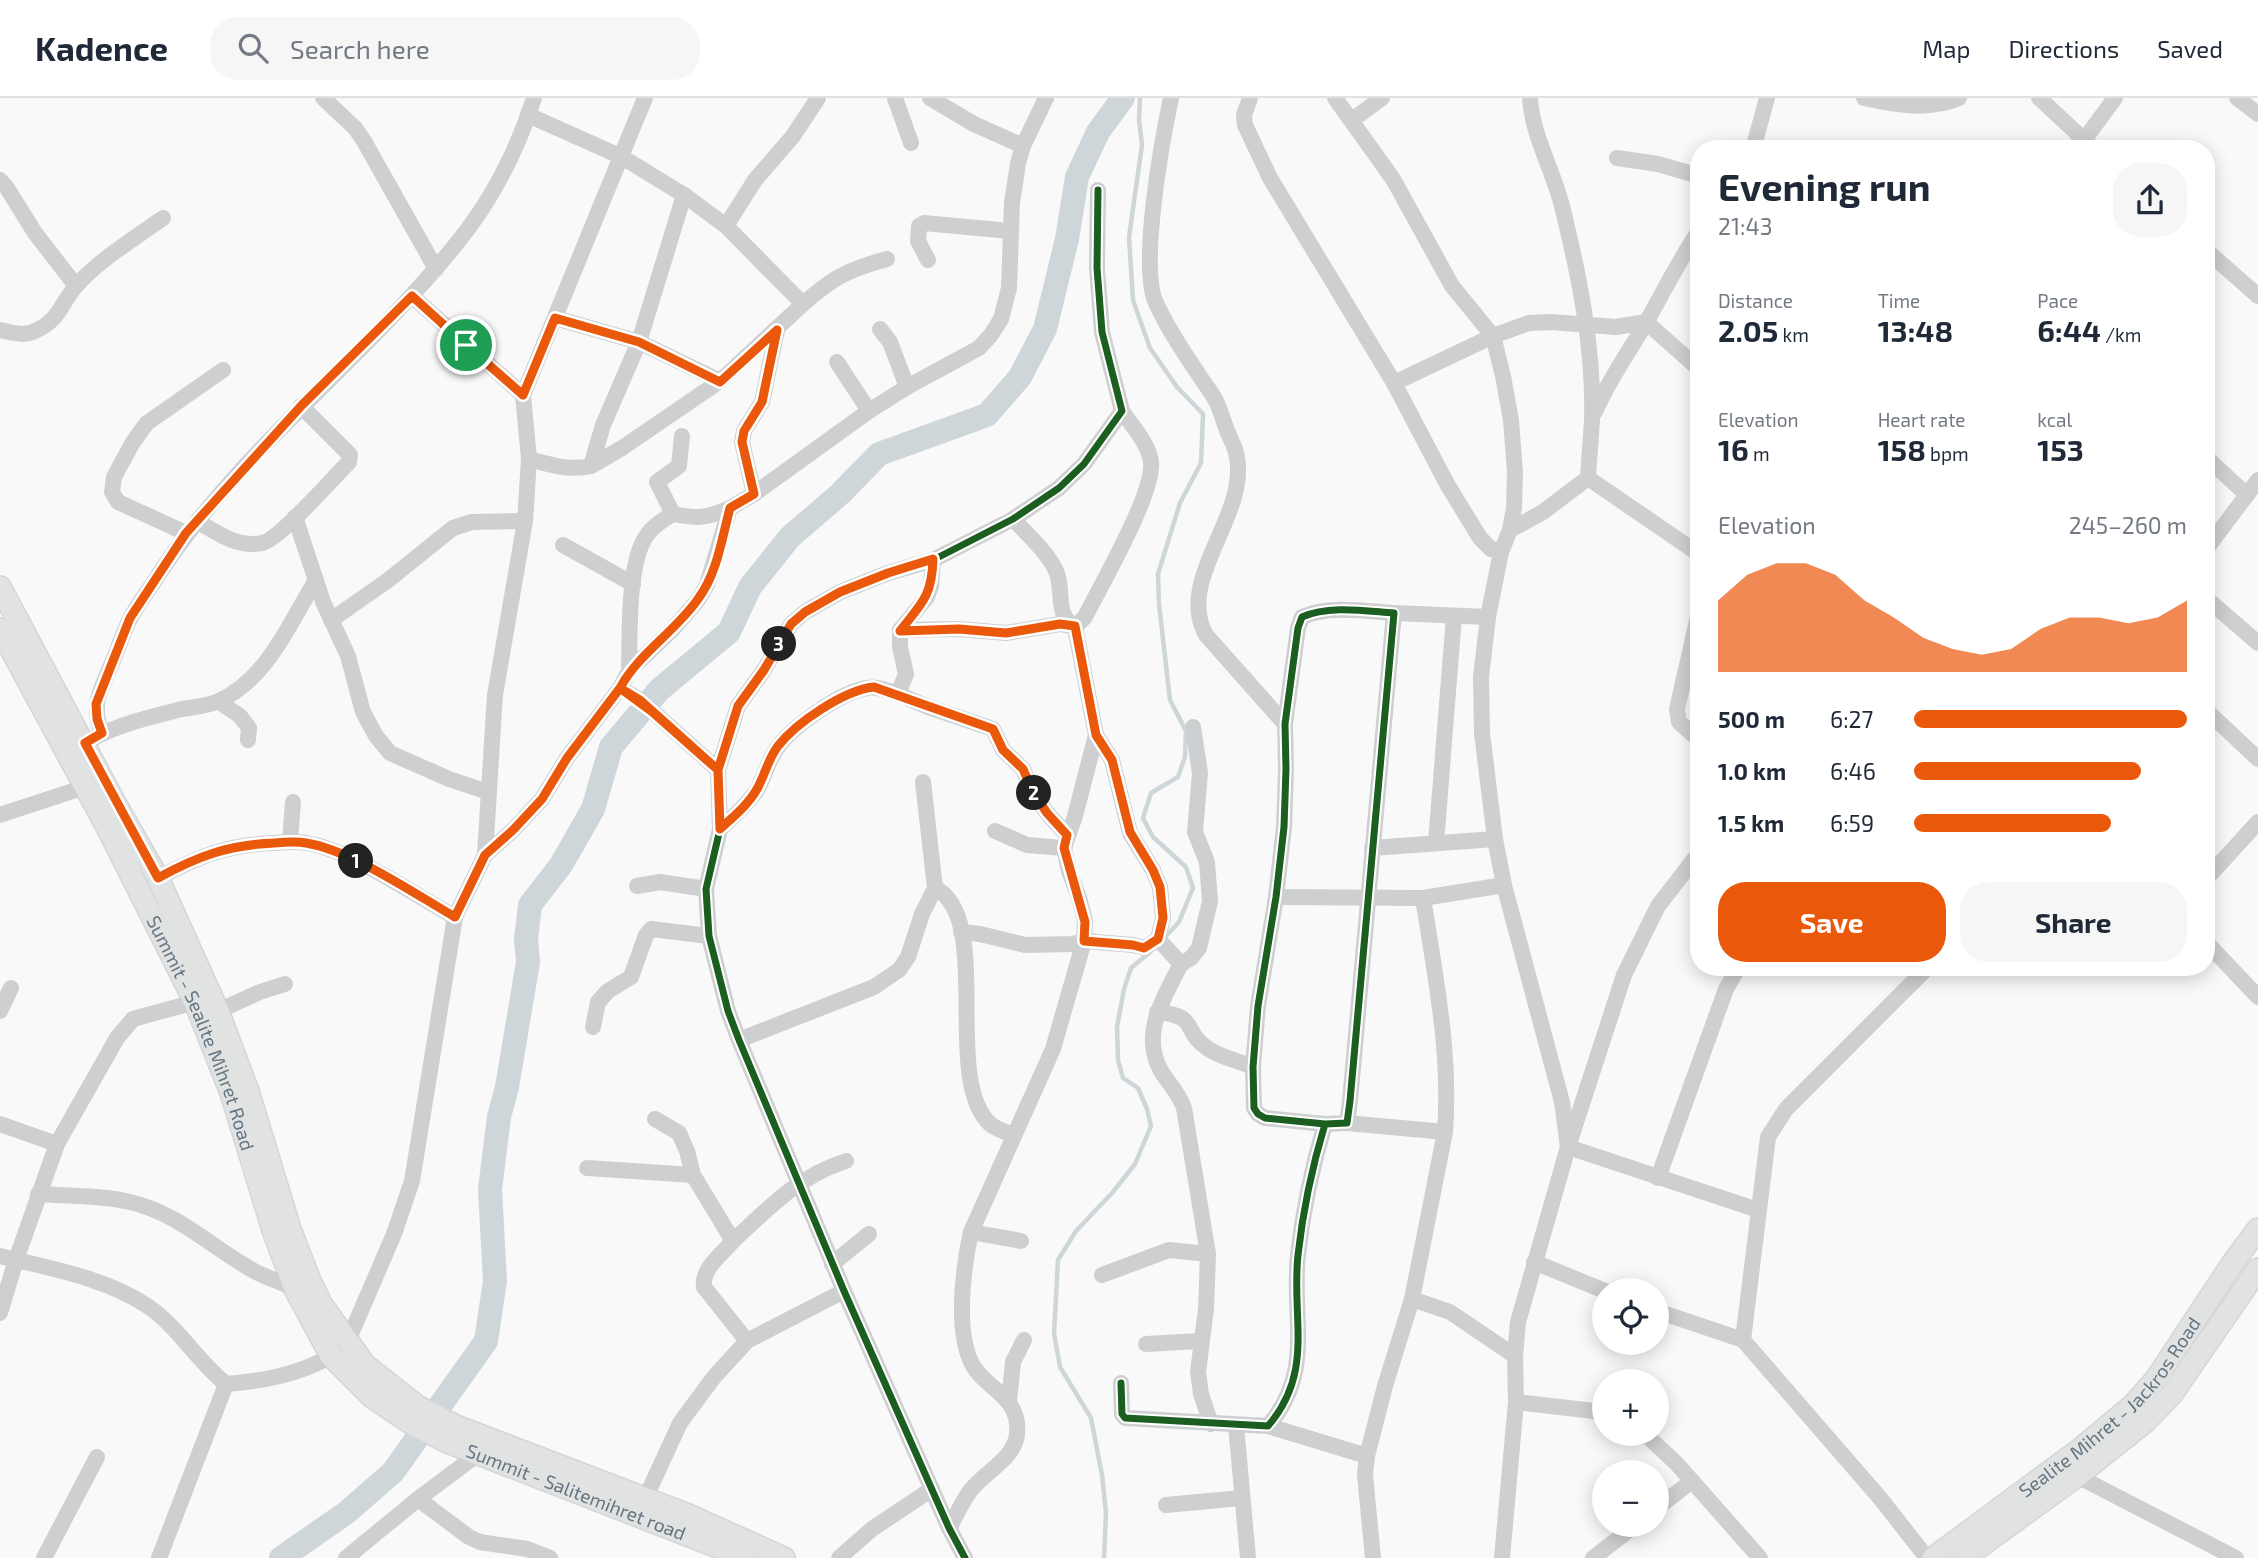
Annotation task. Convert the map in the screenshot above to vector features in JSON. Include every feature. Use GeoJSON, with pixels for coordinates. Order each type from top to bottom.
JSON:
{"type":"FeatureCollection","features":[{"type":"Feature","properties":{"kind":"main road"},"geometry":{"type":"LineString","coordinates":[[0,587],[93,738],[117,824],[158,878],[218,1010],[247,1091],[273,1179],[302,1260],[339,1349]]}},
{"type":"Feature","properties":{"kind":"main road","name":"Summit - Sealite Mihret Road"},"geometry":{"type":"LineString","coordinates":[[0,629],[85,787],[117,824],[195,1002],[231,1093],[274,1233],[295,1289],[372,1397],[413,1414]]}},
{"type":"Feature","properties":{"kind":"main road","name":"Sealite Mihret - Jackros Road"},"geometry":{"type":"LineString","coordinates":[[1933,1558],[2079,1450],[2133,1405],[2156,1379],[2258,1229]]}},
{"type":"Feature","properties":{"kind":"main road"},"geometry":{"type":"LineString","coordinates":[[1964,1558],[2077,1476],[2146,1421],[2172,1394],[2255,1273],[2232,1264]]}},
{"type":"Feature","properties":{"kind":"main road","name":"Summit - Salitemihret road"},"geometry":{"type":"LineString","coordinates":[[413,1414],[450,1434],[478,1454],[746,1558]]}},
{"type":"Feature","properties":{"kind":"main road"},"geometry":{"type":"LineString","coordinates":[[450,1434],[645,1499],[784,1558]]}},
{"type":"Feature","properties":{"kind":"street"},"geometry":{"type":"LineString","coordinates":[[323,98],[355,128],[364,141],[436,269]]}},
{"type":"Feature","properties":{"kind":"street"},"geometry":{"type":"LineString","coordinates":[[93,738],[97,719],[96,704],[130,618],[192,527],[301,406],[412,296],[481,213],[513,154],[534,98]]}},
{"type":"Feature","properties":{"kind":"street"},"geometry":{"type":"LineString","coordinates":[[485,855],[495,695],[525,521],[529,459],[523,395],[645,98]]}},
{"type":"Feature","properties":{"kind":"street"},"geometry":{"type":"LineString","coordinates":[[726,226],[755,180],[793,136],[818,98]]}},
{"type":"Feature","properties":{"kind":"street"},"geometry":{"type":"LineString","coordinates":[[895,98],[911,143]]}},
{"type":"Feature","properties":{"kind":"street"},"geometry":{"type":"LineString","coordinates":[[930,98],[974,124],[1023,146]]}},
{"type":"Feature","properties":{"kind":"street"},"geometry":{"type":"LineString","coordinates":[[629,671],[633,584],[639,549],[648,533],[673,514],[693,518],[710,517],[730,508],[754,494],[869,411],[979,348],[991,335],[1001,319],[1009,288],[1014,182],[1023,146],[1046,98]]}},
{"type":"Feature","properties":{"kind":"street"},"geometry":{"type":"LineString","coordinates":[[1171,98],[1154,208],[1151,282],[1155,301],[1173,334],[1216,401],[1237,457],[1237,482],[1231,508],[1201,585],[1198,609],[1201,626],[1285,724]]}},
{"type":"Feature","properties":{"kind":"street"},"geometry":{"type":"LineString","coordinates":[[1250,98],[1244,115],[1245,125],[1266,169],[1394,383],[1447,484],[1480,538],[1491,550],[1501,552]]}},
{"type":"Feature","properties":{"kind":"street"},"geometry":{"type":"LineString","coordinates":[[1335,98],[1393,179],[1452,286],[1493,336],[1511,420],[1515,472],[1510,530],[1501,552],[1488,617],[1481,677],[1482,733],[1495,839],[1504,885],[1562,1102],[1568,1147]]}},
{"type":"Feature","properties":{"kind":"street"},"geometry":{"type":"LineString","coordinates":[[1352,120],[1382,98]]}},
{"type":"Feature","properties":{"kind":"street"},"geometry":{"type":"LineString","coordinates":[[1510,530],[1543,512],[1588,478],[1592,417],[1586,324],[1559,193],[1531,110],[1530,98]]}},
{"type":"Feature","properties":{"kind":"street"},"geometry":{"type":"LineString","coordinates":[[1755,140],[1767,98]]}},
{"type":"Feature","properties":{"kind":"street"},"geometry":{"type":"LineString","coordinates":[[1864,98],[1902,105],[1930,106],[1959,98]]}},
{"type":"Feature","properties":{"kind":"street"},"geometry":{"type":"LineString","coordinates":[[2039,98],[2078,140]]}},
{"type":"Feature","properties":{"kind":"street"},"geometry":{"type":"LineString","coordinates":[[2087,140],[2115,98]]}},
{"type":"Feature","properties":{"kind":"street"},"geometry":{"type":"LineString","coordinates":[[2237,98],[2258,114]]}},
{"type":"Feature","properties":{"kind":"street"},"geometry":{"type":"LineString","coordinates":[[528,115],[622,157],[684,195],[726,226],[803,304]]}},
{"type":"Feature","properties":{"kind":"street"},"geometry":{"type":"LineString","coordinates":[[1617,158],[1658,164],[1690,173]]}},
{"type":"Feature","properties":{"kind":"street"},"geometry":{"type":"LineString","coordinates":[[0,180],[35,233],[76,286]]}},
{"type":"Feature","properties":{"kind":"street"},"geometry":{"type":"LineString","coordinates":[[900,631],[959,629],[1006,633],[1060,624],[1075,626],[1085,617],[1122,545],[1150,477],[1152,464],[1147,449],[1122,411],[1102,332],[1097,268],[1098,190]]}},
{"type":"Feature","properties":{"kind":"street"},"geometry":{"type":"LineString","coordinates":[[592,466],[603,425],[639,342],[684,195]]}},
{"type":"Feature","properties":{"kind":"street"},"geometry":{"type":"LineString","coordinates":[[0,330],[24,336],[45,326],[59,314],[76,286],[118,250],[163,218]]}},
{"type":"Feature","properties":{"kind":"street"},"geometry":{"type":"LineString","coordinates":[[928,260],[918,241],[919,226],[924,223],[1010,232]]}},
{"type":"Feature","properties":{"kind":"street"},"geometry":{"type":"LineString","coordinates":[[1592,417],[1614,372],[1690,245]]}},
{"type":"Feature","properties":{"kind":"street"},"geometry":{"type":"LineString","coordinates":[[2215,258],[2258,296]]}},
{"type":"Feature","properties":{"kind":"street"},"geometry":{"type":"LineString","coordinates":[[529,459],[558,467],[578,469],[592,466],[720,382],[831,280],[852,269],[887,259]]}},
{"type":"Feature","properties":{"kind":"street"},"geometry":{"type":"LineString","coordinates":[[412,296],[523,395]]}},
{"type":"Feature","properties":{"kind":"street"},"geometry":{"type":"LineString","coordinates":[[555,318],[639,342],[720,382]]}},
{"type":"Feature","properties":{"kind":"street"},"geometry":{"type":"LineString","coordinates":[[1394,383],[1493,336],[1529,323],[1616,327],[1646,322]]}},
{"type":"Feature","properties":{"kind":"street"},"geometry":{"type":"LineString","coordinates":[[1646,322],[1690,361]]}},
{"type":"Feature","properties":{"kind":"street"},"geometry":{"type":"LineString","coordinates":[[880,329],[890,342],[907,387]]}},
{"type":"Feature","properties":{"kind":"street"},"geometry":{"type":"LineString","coordinates":[[754,494],[742,442],[744,431],[762,402],[777,330]]}},
{"type":"Feature","properties":{"kind":"street"},"geometry":{"type":"LineString","coordinates":[[837,362],[869,411]]}},
{"type":"Feature","properties":{"kind":"street"},"geometry":{"type":"LineString","coordinates":[[223,370],[147,423],[114,477],[112,492],[118,502],[227,539],[264,543],[279,533],[349,462],[350,455],[301,406]]}},
{"type":"Feature","properties":{"kind":"street"},"geometry":{"type":"LineString","coordinates":[[965,1558],[948,1528],[832,1264],[728,1011],[709,936],[706,889],[720,829],[718,770],[738,706],[764,670],[791,624],[805,612],[840,592],[933,559],[1013,519],[1059,488],[1084,464],[1122,411]]}},
{"type":"Feature","properties":{"kind":"street"},"geometry":{"type":"LineString","coordinates":[[673,514],[657,482],[679,466],[682,436]]}},
{"type":"Feature","properties":{"kind":"street"},"geometry":{"type":"LineString","coordinates":[[2215,463],[2254,488],[2215,538]]}},
{"type":"Feature","properties":{"kind":"street"},"geometry":{"type":"LineString","coordinates":[[1588,478],[1690,548]]}},
{"type":"Feature","properties":{"kind":"street"},"geometry":{"type":"LineString","coordinates":[[8,1258],[121,1292],[150,1308],[176,1331],[213,1374],[226,1384],[284,1376],[311,1367],[339,1349],[394,1234],[412,1181],[455,917],[485,855],[542,799],[567,758],[620,688],[629,671],[673,629],[703,592],[713,568],[730,508]]}},
{"type":"Feature","properties":{"kind":"street"},"geometry":{"type":"LineString","coordinates":[[295,517],[331,620],[348,656],[363,712],[376,736],[390,753],[449,779],[488,792]]}},
{"type":"Feature","properties":{"kind":"street"},"geometry":{"type":"LineString","coordinates":[[961,932],[1025,944],[1072,944],[1084,941],[1144,948],[1158,939],[1163,918],[1160,887],[1130,832],[1112,760],[1096,735],[1075,626],[1064,618],[1059,602],[1060,581],[1055,566],[1013,519]]}},
{"type":"Feature","properties":{"kind":"street"},"geometry":{"type":"LineString","coordinates":[[331,620],[387,581],[453,528],[472,522],[525,521]]}},
{"type":"Feature","properties":{"kind":"street"},"geometry":{"type":"LineString","coordinates":[[563,545],[633,584]]}},
{"type":"Feature","properties":{"kind":"street"},"geometry":{"type":"LineString","coordinates":[[898,694],[905,674],[900,631],[927,597],[931,586],[933,559]]}},
{"type":"Feature","properties":{"kind":"street"},"geometry":{"type":"LineString","coordinates":[[93,738],[165,713],[218,701],[258,673],[316,580]]}},
{"type":"Feature","properties":{"kind":"street"},"geometry":{"type":"LineString","coordinates":[[2215,606],[2258,643]]}},
{"type":"Feature","properties":{"kind":"street"},"geometry":{"type":"LineString","coordinates":[[1445,1132],[1347,1123],[1325,1124],[1265,1118],[1258,1114],[1254,1108],[1253,1067],[1258,1006],[1276,897],[1284,827],[1285,724],[1297,628],[1302,617],[1311,613],[1353,611],[1488,617]]}},
{"type":"Feature","properties":{"kind":"street"},"geometry":{"type":"LineString","coordinates":[[1347,1123],[1394,613]]}},
{"type":"Feature","properties":{"kind":"street"},"geometry":{"type":"LineString","coordinates":[[1436,843],[1454,616]]}},
{"type":"Feature","properties":{"kind":"street"},"geometry":{"type":"LineString","coordinates":[[1690,652],[1677,709],[1679,722],[1690,732]]}},
{"type":"Feature","properties":{"kind":"street"},"geometry":{"type":"LineString","coordinates":[[720,829],[743,808],[757,789],[778,746],[811,717],[859,690],[874,687],[993,729],[1003,750],[1023,769],[1033,792],[1066,841],[1085,922],[1084,941],[1053,1049],[971,1232],[962,1324],[963,1339],[975,1370],[1009,1401]]}},
{"type":"Feature","properties":{"kind":"street"},"geometry":{"type":"LineString","coordinates":[[620,688],[645,705],[718,770]]}},
{"type":"Feature","properties":{"kind":"street"},"geometry":{"type":"LineString","coordinates":[[218,701],[240,716],[249,728],[248,740]]}},
{"type":"Feature","properties":{"kind":"street"},"geometry":{"type":"LineString","coordinates":[[2215,719],[2258,759]]}},
{"type":"Feature","properties":{"kind":"street"},"geometry":{"type":"LineString","coordinates":[[1158,939],[1175,958],[1191,958],[1199,948],[1210,901],[1207,862],[1195,832],[1200,773],[1193,727]]}},
{"type":"Feature","properties":{"kind":"street"},"geometry":{"type":"LineString","coordinates":[[1066,841],[1096,735]]}},
{"type":"Feature","properties":{"kind":"street"},"geometry":{"type":"LineString","coordinates":[[739,1040],[874,986],[899,970],[908,957],[922,914],[935,888],[923,782]]}},
{"type":"Feature","properties":{"kind":"street"},"geometry":{"type":"LineString","coordinates":[[0,815],[85,787]]}},
{"type":"Feature","properties":{"kind":"street"},"geometry":{"type":"LineString","coordinates":[[290,842],[293,802]]}},
{"type":"Feature","properties":{"kind":"street"},"geometry":{"type":"LineString","coordinates":[[2215,869],[2258,822]]}},
{"type":"Feature","properties":{"kind":"street"},"geometry":{"type":"LineString","coordinates":[[995,831],[1027,845],[1066,841]]}},
{"type":"Feature","properties":{"kind":"street"},"geometry":{"type":"LineString","coordinates":[[1372,848],[1495,839]]}},
{"type":"Feature","properties":{"kind":"street"},"geometry":{"type":"LineString","coordinates":[[158,878],[193,859],[220,849],[290,842],[316,845],[352,859],[455,917]]}},
{"type":"Feature","properties":{"kind":"street"},"geometry":{"type":"LineString","coordinates":[[1502,1558],[1516,1402],[1515,1356],[1518,1322],[1534,1262],[1624,975],[1658,906],[1690,865]]}},
{"type":"Feature","properties":{"kind":"street"},"geometry":{"type":"LineString","coordinates":[[636,887],[660,882],[706,889]]}},
{"type":"Feature","properties":{"kind":"street"},"geometry":{"type":"LineString","coordinates":[[1276,897],[1423,898],[1504,885]]}},
{"type":"Feature","properties":{"kind":"street"},"geometry":{"type":"LineString","coordinates":[[935,888],[947,894],[957,911],[965,954],[968,1061],[976,1098],[991,1125],[1013,1135]]}},
{"type":"Feature","properties":{"kind":"street"},"geometry":{"type":"LineString","coordinates":[[1373,1558],[1366,1486],[1367,1456],[1412,1299],[1445,1132],[1447,1104],[1441,1014],[1423,898]]}},
{"type":"Feature","properties":{"kind":"street"},"geometry":{"type":"LineString","coordinates":[[593,1027],[598,1002],[608,991],[631,977],[646,935],[651,929],[709,936]]}},
{"type":"Feature","properties":{"kind":"street"},"geometry":{"type":"LineString","coordinates":[[2215,951],[2258,997]]}},
{"type":"Feature","properties":{"kind":"street"},"geometry":{"type":"LineString","coordinates":[[1175,958],[1157,1012],[1152,1042],[1161,1071],[1180,1096],[1184,1108],[1209,1254],[1206,1309],[1198,1372],[1201,1394],[1211,1424]]}},
{"type":"Feature","properties":{"kind":"street"},"geometry":{"type":"LineString","coordinates":[[1658,1178],[1726,989],[1733,976]]}},
{"type":"Feature","properties":{"kind":"street"},"geometry":{"type":"LineString","coordinates":[[1743,1340],[1768,1138],[1782,1115],[1917,976]]}},
{"type":"Feature","properties":{"kind":"street"},"geometry":{"type":"LineString","coordinates":[[218,1010],[285,984]]}},
{"type":"Feature","properties":{"kind":"street"},"geometry":{"type":"LineString","coordinates":[[0,1011],[10,988]]}},
{"type":"Feature","properties":{"kind":"street"},"geometry":{"type":"LineString","coordinates":[[0,1313],[8,1258],[38,1194],[57,1144],[125,1027],[133,1019],[195,1002]]}},
{"type":"Feature","properties":{"kind":"street"},"geometry":{"type":"LineString","coordinates":[[1157,1012],[1184,1018],[1197,1039],[1208,1049],[1253,1067]]}},
{"type":"Feature","properties":{"kind":"street"},"geometry":{"type":"LineString","coordinates":[[655,1119],[679,1133],[693,1175],[733,1241]]}},
{"type":"Feature","properties":{"kind":"street"},"geometry":{"type":"LineString","coordinates":[[0,1124],[57,1144]]}},
{"type":"Feature","properties":{"kind":"street"},"geometry":{"type":"LineString","coordinates":[[1268,1426],[1286,1400],[1296,1371],[1300,1341],[1298,1259],[1313,1163],[1325,1124]]}},
{"type":"Feature","properties":{"kind":"street"},"geometry":{"type":"LineString","coordinates":[[1568,1147],[1758,1210]]}},
{"type":"Feature","properties":{"kind":"street"},"geometry":{"type":"LineString","coordinates":[[747,1341],[705,1287],[705,1273],[733,1241],[798,1182],[846,1161]]}},
{"type":"Feature","properties":{"kind":"street"},"geometry":{"type":"LineString","coordinates":[[587,1168],[693,1175]]}},
{"type":"Feature","properties":{"kind":"street"},"geometry":{"type":"LineString","coordinates":[[38,1194],[107,1198],[152,1209],[184,1224],[255,1271],[295,1289]]}},
{"type":"Feature","properties":{"kind":"street"},"geometry":{"type":"LineString","coordinates":[[971,1232],[1021,1241]]}},
{"type":"Feature","properties":{"kind":"street"},"geometry":{"type":"LineString","coordinates":[[832,1264],[869,1234]]}},
{"type":"Feature","properties":{"kind":"street"},"geometry":{"type":"LineString","coordinates":[[1102,1275],[1169,1250],[1209,1254]]}},
{"type":"Feature","properties":{"kind":"street"},"geometry":{"type":"LineString","coordinates":[[1534,1262],[1592,1286]]}},
{"type":"Feature","properties":{"kind":"street"},"geometry":{"type":"LineString","coordinates":[[645,1499],[680,1423],[714,1377],[747,1341],[844,1291]]}},
{"type":"Feature","properties":{"kind":"street"},"geometry":{"type":"LineString","coordinates":[[1412,1299],[1450,1312],[1515,1356]]}},
{"type":"Feature","properties":{"kind":"street"},"geometry":{"type":"LineString","coordinates":[[1669,1315],[1743,1340],[1880,1498],[1927,1558]]}},
{"type":"Feature","properties":{"kind":"street"},"geometry":{"type":"LineString","coordinates":[[948,1528],[972,1489],[1001,1462],[1013,1446],[1017,1434],[1009,1401],[1013,1362],[1024,1340]]}},
{"type":"Feature","properties":{"kind":"street"},"geometry":{"type":"LineString","coordinates":[[1146,1344],[1201,1341]]}},
{"type":"Feature","properties":{"kind":"street"},"geometry":{"type":"LineString","coordinates":[[1121,1383],[1122,1414],[1125,1418],[1268,1426],[1367,1456]]}},
{"type":"Feature","properties":{"kind":"street"},"geometry":{"type":"LineString","coordinates":[[159,1558],[226,1384]]}},
{"type":"Feature","properties":{"kind":"street"},"geometry":{"type":"LineString","coordinates":[[1516,1402],[1592,1411]]}},
{"type":"Feature","properties":{"kind":"street"},"geometry":{"type":"LineString","coordinates":[[1236,1425],[1248,1558]]}},
{"type":"Feature","properties":{"kind":"street"},"geometry":{"type":"LineString","coordinates":[[1657,1446],[1760,1558]]}},
{"type":"Feature","properties":{"kind":"street"},"geometry":{"type":"LineString","coordinates":[[346,1558],[478,1454]]}},
{"type":"Feature","properties":{"kind":"street"},"geometry":{"type":"LineString","coordinates":[[44,1558],[97,1457]]}},
{"type":"Feature","properties":{"kind":"street"},"geometry":{"type":"LineString","coordinates":[[2077,1476],[2236,1558]]}},
{"type":"Feature","properties":{"kind":"street"},"geometry":{"type":"LineString","coordinates":[[1669,1499],[1692,1481]]}},
{"type":"Feature","properties":{"kind":"street"},"geometry":{"type":"LineString","coordinates":[[839,1558],[872,1529],[932,1489]]}},
{"type":"Feature","properties":{"kind":"street"},"geometry":{"type":"LineString","coordinates":[[1166,1505],[1241,1498]]}},
{"type":"Feature","properties":{"kind":"street"},"geometry":{"type":"LineString","coordinates":[[418,1500],[480,1542],[527,1549],[550,1558]]}},
{"type":"Feature","properties":{"kind":"street"},"geometry":{"type":"LineString","coordinates":[[1593,1558],[1620,1537]]}},
{"type":"Feature","properties":{"kind":"waterway"},"geometry":{"type":"LineString","coordinates":[[281,1558],[346,1513],[393,1472],[486,1341],[495,1281],[490,1189],[499,1117],[507,1087],[528,962],[526,939],[530,905],[561,865],[593,809],[611,747],[659,690],[729,632],[750,587],[790,537],[840,494],[879,454],[987,415],[1020,377],[1045,329],[1067,239],[1077,177],[1098,132],[1123,98]]}},
{"type":"Feature","properties":{"kind":"waterway"},"geometry":{"type":"LineString","coordinates":[[1140,98],[1142,145],[1129,237],[1133,300],[1150,348],[1177,387],[1203,414],[1201,463],[1180,503],[1158,574],[1170,700],[1186,731],[1185,757],[1178,777],[1151,793],[1143,818],[1153,837],[1186,867],[1193,888],[1179,922],[1165,937]]}},
{"type":"Feature","properties":{"kind":"waterway"},"geometry":{"type":"LineString","coordinates":[[1104,1558],[1106,1513],[1091,1418],[1060,1367],[1054,1333],[1058,1260],[1076,1231],[1135,1164],[1151,1126],[1138,1088],[1123,1078],[1118,1060],[1117,1027],[1131,968],[1149,953]]}},
{"type":"Feature","properties":{"kind":"cycle path"},"geometry":{"type":"LineString","coordinates":[[965,1558],[949,1528],[844,1291],[739,1040],[728,1011],[709,936],[706,889],[720,829],[718,770],[738,706],[764,670],[791,624],[805,612],[840,592],[888,573],[933,560],[1013,519],[1059,488],[1084,464],[1122,411],[1102,332],[1097,268],[1098,190]]}},
{"type":"Feature","properties":{"kind":"cycle path"},"geometry":{"type":"LineString","coordinates":[[1121,1383],[1122,1414],[1125,1418],[1268,1426],[1292,1385],[1298,1344],[1298,1255],[1308,1189],[1325,1124],[1347,1123],[1350,1101],[1394,613],[1335,610],[1302,617],[1298,628],[1285,724],[1284,827],[1276,897],[1258,1006],[1253,1067],[1254,1108],[1265,1118],[1325,1124]]}},
{"type":"Feature","properties":{"kind":"route"},"geometry":{"type":"LineString","coordinates":[[466,345],[412,296],[302,405],[186,533],[130,618],[96,704],[102,733],[85,743],[115,803],[158,878],[193,859],[220,849],[251,844],[306,843],[352,859],[455,917],[485,855],[542,799],[567,758],[620,688],[640,700],[718,770],[720,829],[743,808],[757,789],[768,762],[788,735],[836,701],[859,690],[874,687],[993,729],[1003,750],[1023,769],[1033,792],[1067,835],[1064,848],[1085,922],[1084,941],[1128,944],[1144,948],[1158,939],[1163,918],[1160,887],[1130,832],[1112,760],[1096,735],[1075,626],[1060,624],[1006,633],[959,629],[900,631],[927,597],[931,586],[933,559],[840,592],[805,612],[791,624],[764,670],[738,706],[718,770],[650,710],[640,700],[620,688],[629,671],[673,629],[698,600],[713,568],[730,508],[754,494],[742,442],[744,431],[762,402],[777,330],[720,382],[639,342],[555,318],[523,395],[466,345]]}}]}
